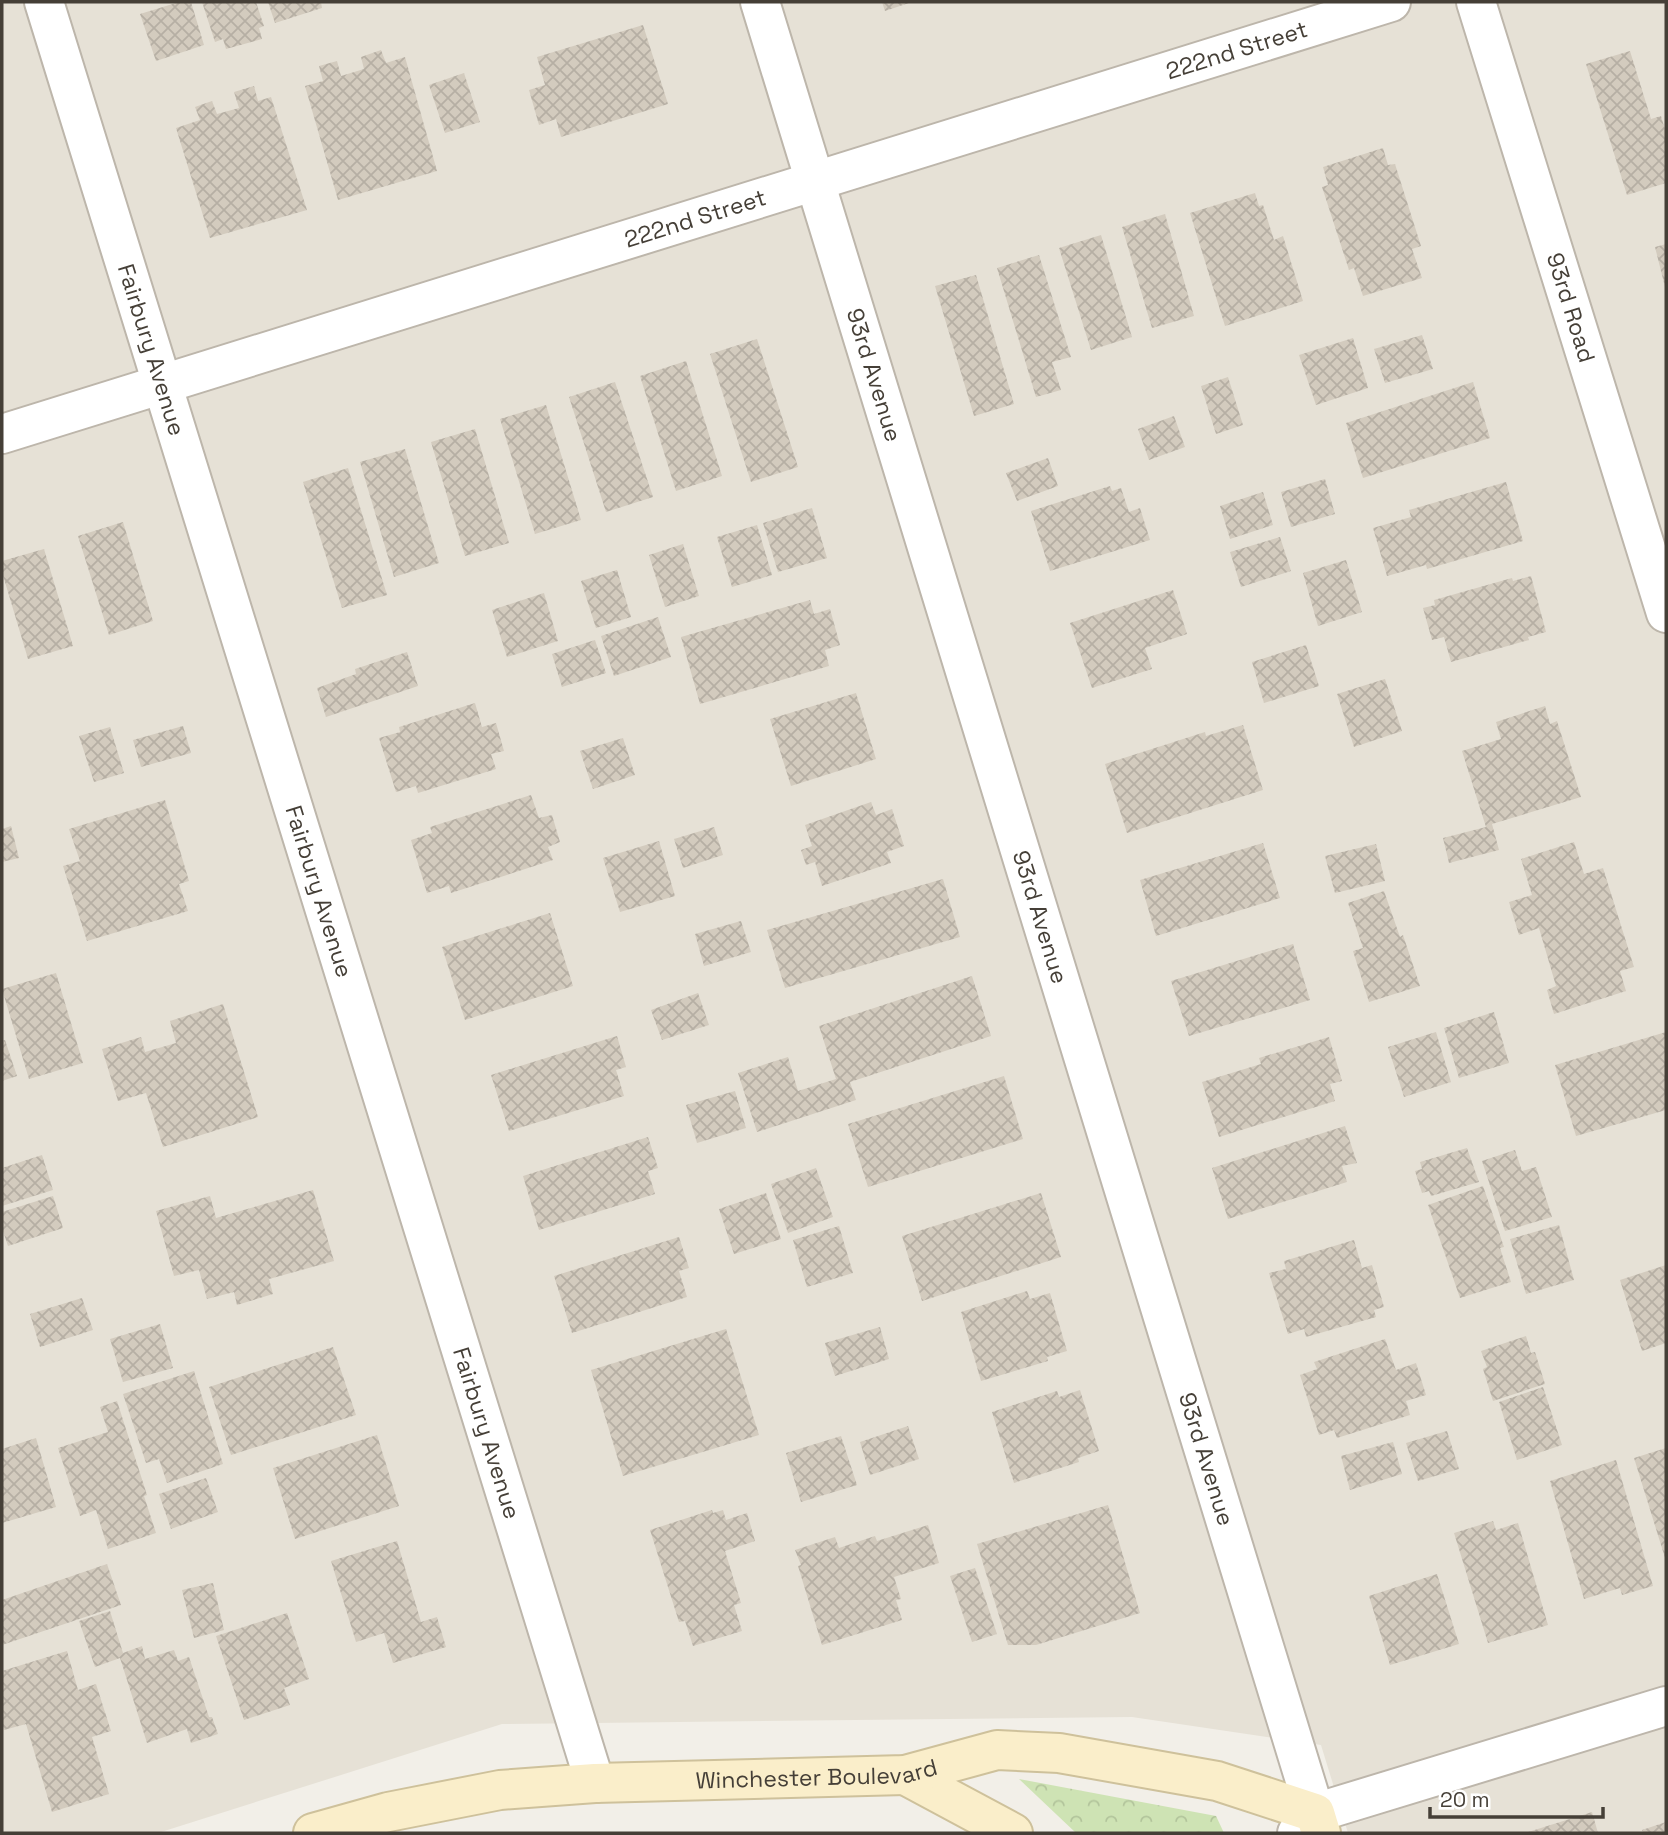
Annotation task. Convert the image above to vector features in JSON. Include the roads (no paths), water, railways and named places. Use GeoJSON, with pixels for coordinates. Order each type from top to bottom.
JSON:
{"type":"FeatureCollection","features":[{"type":"Feature","properties":{"kind":"main road","name":"Winchester Boulevard"},"geometry":{"type":"LineString","coordinates":[[313,1833],[388,1812],[500,1790],[595,1783],[905,1775],[997,1749],[1059,1753],[1217,1781],[1311,1827]]}},
{"type":"Feature","properties":{"kind":"main road"},"geometry":{"type":"LineString","coordinates":[[905,1775],[1013,1833]]}},
{"type":"Feature","properties":{"kind":"street","name":"Fairbury Avenue"},"geometry":{"type":"LineString","coordinates":[[44,2],[595,1783]]}},
{"type":"Feature","properties":{"kind":"street","name":"93rd Avenue"},"geometry":{"type":"LineString","coordinates":[[760,2],[1311,1827]]}},
{"type":"Feature","properties":{"kind":"street","name":"222nd Street"},"geometry":{"type":"LineString","coordinates":[[2,434],[1391,2]]}},
{"type":"Feature","properties":{"kind":"street","name":"93rd Road"},"geometry":{"type":"LineString","coordinates":[[1476,2],[1666,613]]}},
{"type":"Feature","properties":{"kind":"street"},"geometry":{"type":"LineString","coordinates":[[1311,1827],[1666,1706]]}}]}
